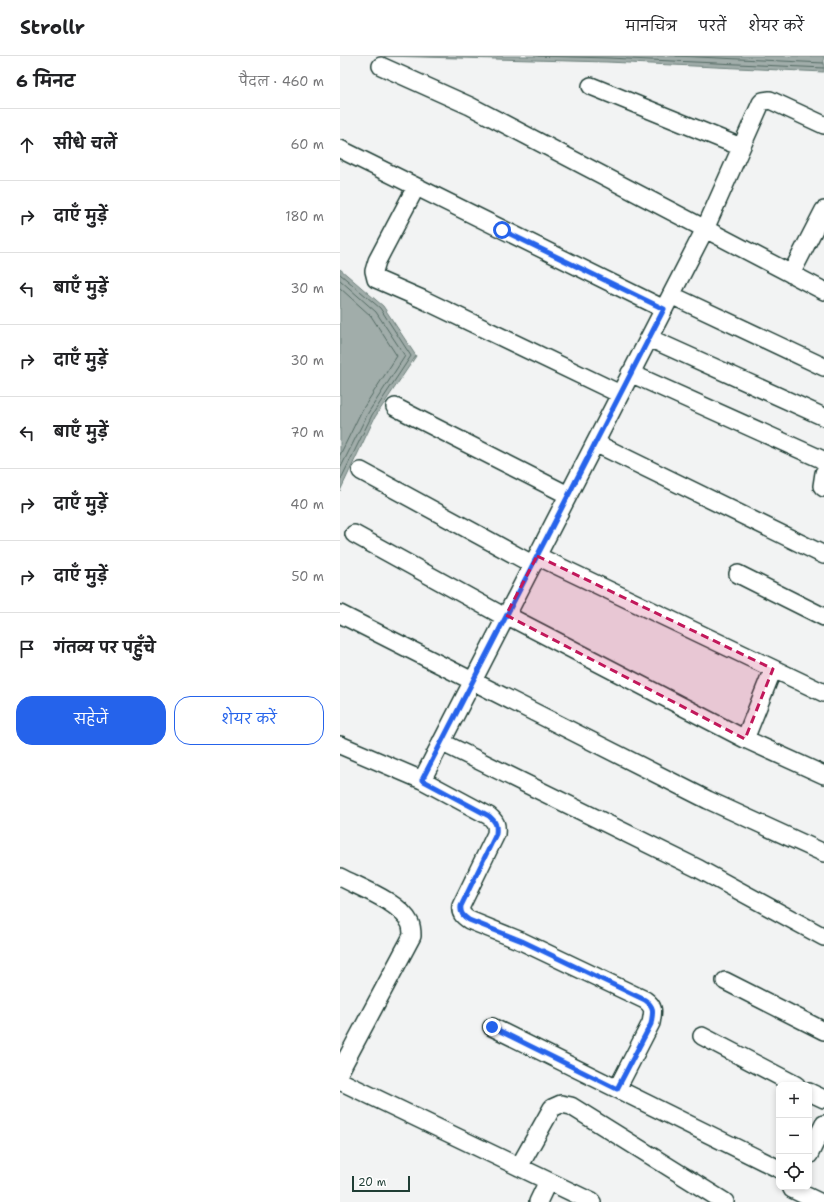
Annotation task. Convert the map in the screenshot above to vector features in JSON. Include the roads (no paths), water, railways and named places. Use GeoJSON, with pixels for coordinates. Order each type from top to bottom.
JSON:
{"type":"FeatureCollection","features":[{"type":"Feature","properties":{"kind":"street"},"geometry":{"type":"LineString","coordinates":[[381,66],[470,106],[824,291]]}},
{"type":"Feature","properties":{"kind":"street"},"geometry":{"type":"LineString","coordinates":[[592,86],[741,147]]}},
{"type":"Feature","properties":{"kind":"street"},"geometry":{"type":"LineString","coordinates":[[422,780],[705,229],[761,103],[763,101],[770,100],[824,125]]}},
{"type":"Feature","properties":{"kind":"street"},"geometry":{"type":"LineString","coordinates":[[340,150],[416,187],[667,302],[824,367]]}},
{"type":"Feature","properties":{"kind":"street"},"geometry":{"type":"LineString","coordinates":[[416,187],[377,261],[374,271],[376,279],[620,394]]}},
{"type":"Feature","properties":{"kind":"street"},"geometry":{"type":"LineString","coordinates":[[792,274],[824,210]]}},
{"type":"Feature","properties":{"kind":"street"},"geometry":{"type":"LineString","coordinates":[[648,338],[824,417]]}},
{"type":"Feature","properties":{"kind":"street"},"geometry":{"type":"LineString","coordinates":[[630,373],[821,459],[824,462]]}},
{"type":"Feature","properties":{"kind":"street"},"geometry":{"type":"LineString","coordinates":[[395,407],[568,495]]}},
{"type":"Feature","properties":{"kind":"street"},"geometry":{"type":"LineString","coordinates":[[595,443],[824,555]]}},
{"type":"Feature","properties":{"kind":"street"},"geometry":{"type":"LineString","coordinates":[[361,472],[534,560],[824,693]]}},
{"type":"Feature","properties":{"kind":"street"},"geometry":{"type":"LineString","coordinates":[[824,473],[822,486],[824,488]]}},
{"type":"Feature","properties":{"kind":"street"},"geometry":{"type":"LineString","coordinates":[[354,534],[506,616],[745,739],[824,775]]}},
{"type":"Feature","properties":{"kind":"street"},"geometry":{"type":"LineString","coordinates":[[738,574],[824,617]]}},
{"type":"Feature","properties":{"kind":"street"},"geometry":{"type":"LineString","coordinates":[[340,614],[708,800],[824,853]]}},
{"type":"Feature","properties":{"kind":"street"},"geometry":{"type":"LineString","coordinates":[[745,739],[772,668]]}},
{"type":"Feature","properties":{"kind":"street"},"geometry":{"type":"LineString","coordinates":[[441,742],[698,869],[824,937]]}},
{"type":"Feature","properties":{"kind":"street"},"geometry":{"type":"LineString","coordinates":[[340,745],[422,780],[489,816],[495,821],[497,826],[496,834],[461,906],[460,911],[463,916],[469,920],[522,941],[651,1004],[653,1012],[651,1024],[617,1089]]}},
{"type":"Feature","properties":{"kind":"street"},"geometry":{"type":"LineString","coordinates":[[340,877],[396,906],[406,916],[412,925],[412,936],[340,1071]]}},
{"type":"Feature","properties":{"kind":"street"},"geometry":{"type":"LineString","coordinates":[[725,981],[824,1031]]}},
{"type":"Feature","properties":{"kind":"street"},"geometry":{"type":"LineString","coordinates":[[492,1027],[776,1168]]}},
{"type":"Feature","properties":{"kind":"street"},"geometry":{"type":"LineString","coordinates":[[702,1036],[790,1082]]}},
{"type":"Feature","properties":{"kind":"street"},"geometry":{"type":"LineString","coordinates":[[340,1080],[592,1202]]}},
{"type":"Feature","properties":{"kind":"street"},"geometry":{"type":"LineString","coordinates":[[812,1093],[824,1099]]}},
{"type":"Feature","properties":{"kind":"street"},"geometry":{"type":"LineString","coordinates":[[519,1167],[552,1108],[561,1104],[571,1106],[725,1202]]}},
{"type":"Feature","properties":{"kind":"street"},"geometry":{"type":"LineString","coordinates":[[816,1147],[824,1124]]}},
{"type":"Feature","properties":{"kind":"street"},"geometry":{"type":"LineString","coordinates":[[538,1202],[548,1181]]}},
{"type":"Feature","properties":{"kind":"street"},"geometry":{"type":"LineString","coordinates":[[790,1193],[819,1202]]}},
{"type":"Feature","properties":{"kind":"water"},"geometry":{"type":"Polygon","coordinates":[[[384,56],[824,56],[824,72],[607,62],[384,56]]]}},
{"type":"Feature","properties":{"kind":"water"},"geometry":{"type":"Polygon","coordinates":[[[340,269],[383,306],[416,356],[375,417],[340,491],[340,269]]]}}]}
